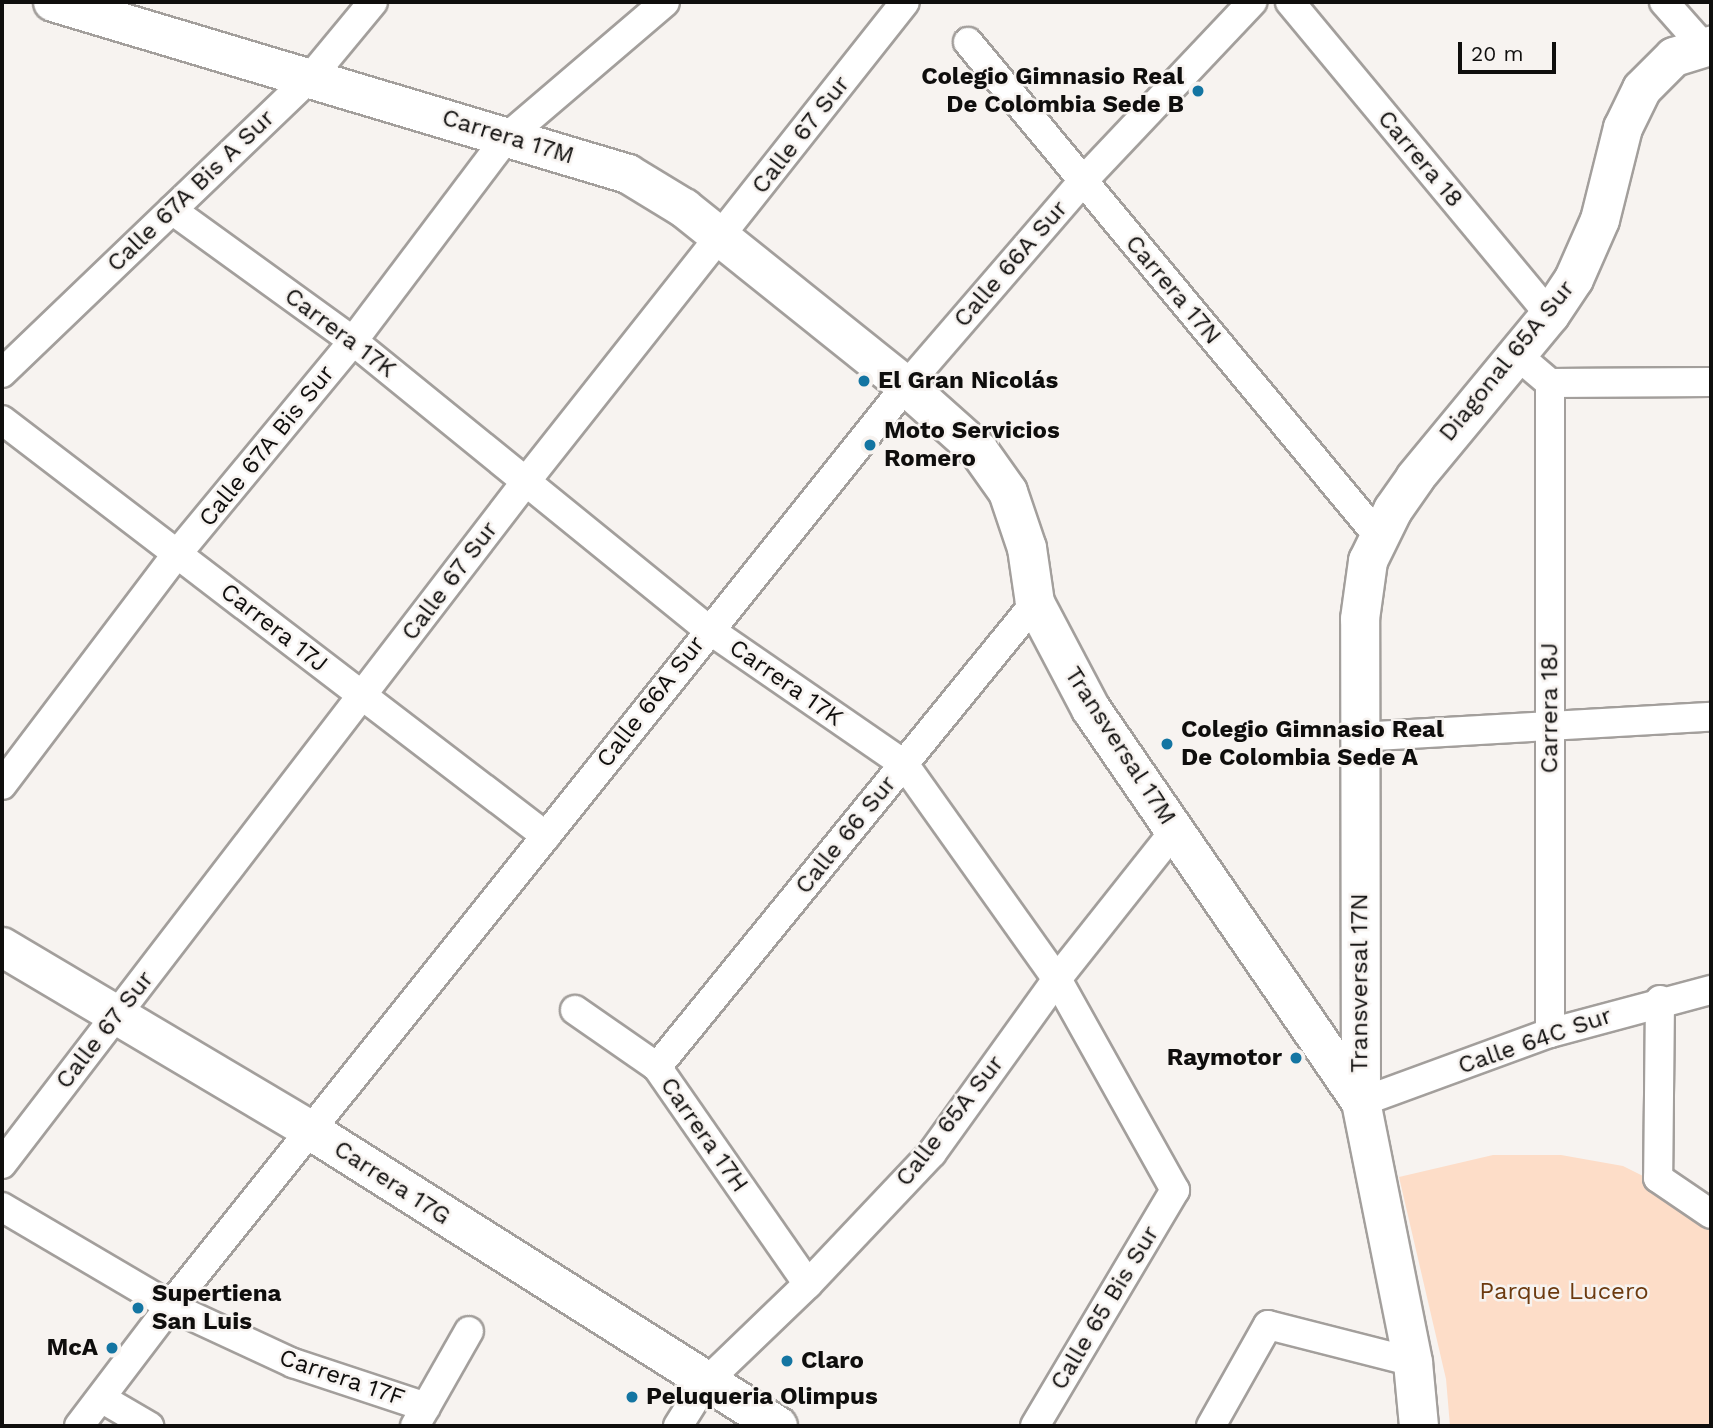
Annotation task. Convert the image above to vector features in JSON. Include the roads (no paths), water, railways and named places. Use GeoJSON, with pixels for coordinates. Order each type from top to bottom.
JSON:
{"type":"FeatureCollection","features":[{"type":"Feature","properties":{"kind":"street","name":"Carrera 17M"},"geometry":{"type":"LineString","coordinates":[[53,2],[311,76],[628,174],[656,188],[722,238],[906,386]]}},
{"type":"Feature","properties":{"kind":"street","name":"Calle 67A Bis A Sur"},"geometry":{"type":"LineString","coordinates":[[2,373],[311,76],[373,2]]}},
{"type":"Feature","properties":{"kind":"street","name":"Calle 67A Bis Sur"},"geometry":{"type":"LineString","coordinates":[[2,785],[177,554],[354,341],[506,138],[665,2]]}},
{"type":"Feature","properties":{"kind":"street","name":"Calle 67 Sur"},"geometry":{"type":"LineString","coordinates":[[2,1164],[527,480],[722,238],[905,2]]}},
{"type":"Feature","properties":{"kind":"street","name":"Calle 66A Sur"},"geometry":{"type":"LineString","coordinates":[[79,1426],[170,1306],[313,1132],[708,629],[906,386],[1082,182],[1252,2]]}},
{"type":"Feature","properties":{"kind":"street","name":"Carrera 18"},"geometry":{"type":"LineString","coordinates":[[1290,2],[1550,315]]}},
{"type":"Feature","properties":{"kind":"street"},"geometry":{"type":"LineString","coordinates":[[1664,2],[1707,46]]}},
{"type":"Feature","properties":{"kind":"street","name":"Carrera 17N"},"geometry":{"type":"LineString","coordinates":[[968,42],[1379,537]]}},
{"type":"Feature","properties":{"kind":"street","name":"Diagonal 65A Sur"},"geometry":{"type":"LineString","coordinates":[[1379,537],[1440,445],[1550,315],[1588,250],[1631,108],[1657,71],[1675,57],[1707,46]]}},
{"type":"Feature","properties":{"kind":"street","name":"Carrera 17K"},"geometry":{"type":"LineString","coordinates":[[172,211],[354,341],[708,629],[904,764],[1056,979],[1175,1190]]}},
{"type":"Feature","properties":{"kind":"street"},"geometry":{"type":"LineString","coordinates":[[1517,355],[1550,383],[1711,382]]}},
{"type":"Feature","properties":{"kind":"street","name":"Carrera 18J"},"geometry":{"type":"LineString","coordinates":[[1550,383],[1550,1033]]}},
{"type":"Feature","properties":{"kind":"street","name":"Transversal 17M"},"geometry":{"type":"LineString","coordinates":[[906,386],[979,451],[1008,492],[1027,548],[1035,603],[1091,709],[1361,1102]]}},
{"type":"Feature","properties":{"kind":"street","name":"Carrera 17J"},"geometry":{"type":"LineString","coordinates":[[2,420],[546,836]]}},
{"type":"Feature","properties":{"kind":"street","name":"Transversal 17N"},"geometry":{"type":"LineString","coordinates":[[1379,537],[1363,590],[1359,737],[1361,1102],[1413,1362],[1419,1426]]}},
{"type":"Feature","properties":{"kind":"street","name":"Calle 66 Sur"},"geometry":{"type":"LineString","coordinates":[[657,1068],[1035,603]]}},
{"type":"Feature","properties":{"kind":"street"},"geometry":{"type":"LineString","coordinates":[[1359,737],[1711,717]]}},
{"type":"Feature","properties":{"kind":"street","name":"Calle 65A Sur"},"geometry":{"type":"LineString","coordinates":[[678,1426],[705,1383],[808,1284],[932,1153],[1056,979],[1175,830]]}},
{"type":"Feature","properties":{"kind":"street","name":"Carrera 17G"},"geometry":{"type":"LineString","coordinates":[[2,947],[313,1132],[705,1383],[778,1426]]}},
{"type":"Feature","properties":{"kind":"street","name":"Calle 64C Sur"},"geometry":{"type":"LineString","coordinates":[[1361,1102],[1550,1033],[1660,1000],[1711,990]]}},
{"type":"Feature","properties":{"kind":"street"},"geometry":{"type":"LineString","coordinates":[[1660,1000],[1658,1178],[1711,1214]]}},
{"type":"Feature","properties":{"kind":"street","name":"Carrera 17H"},"geometry":{"type":"LineString","coordinates":[[575,1010],[657,1068],[808,1284]]}},
{"type":"Feature","properties":{"kind":"street","name":"Calle 65 Bis Sur"},"geometry":{"type":"LineString","coordinates":[[1035,1426],[1175,1190]]}},
{"type":"Feature","properties":{"kind":"street","name":"Carrera 17F"},"geometry":{"type":"LineString","coordinates":[[6,1216],[170,1306],[293,1363],[420,1416]]}},
{"type":"Feature","properties":{"kind":"street"},"geometry":{"type":"LineString","coordinates":[[1211,1426],[1268,1325],[1413,1362]]}},
{"type":"Feature","properties":{"kind":"street"},"geometry":{"type":"LineString","coordinates":[[420,1416],[469,1331]]}},
{"type":"Feature","properties":{"kind":"street"},"geometry":{"type":"LineString","coordinates":[[101,1398],[149,1426]]}},
{"type":"Feature","properties":{"kind":"place","name":"Colegio Gimnasio Real De Colombia Sede B"},"geometry":{"type":"Point","coordinates":[1198,91]}},
{"type":"Feature","properties":{"kind":"place","name":"El Gran Nicolás"},"geometry":{"type":"Point","coordinates":[864,381]}},
{"type":"Feature","properties":{"kind":"place","name":"Moto Servicios Romero"},"geometry":{"type":"Point","coordinates":[870,445]}},
{"type":"Feature","properties":{"kind":"place","name":"Colegio Gimnasio Real De Colombia Sede A"},"geometry":{"type":"Point","coordinates":[1167,744]}},
{"type":"Feature","properties":{"kind":"place","name":"Raymotor"},"geometry":{"type":"Point","coordinates":[1296,1058]}},
{"type":"Feature","properties":{"kind":"place","name":"Supertiena San Luis"},"geometry":{"type":"Point","coordinates":[138,1308]}},
{"type":"Feature","properties":{"kind":"place","name":"McA"},"geometry":{"type":"Point","coordinates":[112,1348]}},
{"type":"Feature","properties":{"kind":"place","name":"Claro"},"geometry":{"type":"Point","coordinates":[787,1361]}},
{"type":"Feature","properties":{"kind":"place","name":"Peluqueria Olimpus"},"geometry":{"type":"Point","coordinates":[632,1397]}},
{"type":"Feature","properties":{"kind":"park label","name":"Parque Lucero"},"geometry":{"type":"Point","coordinates":[1564,1292]}}]}
